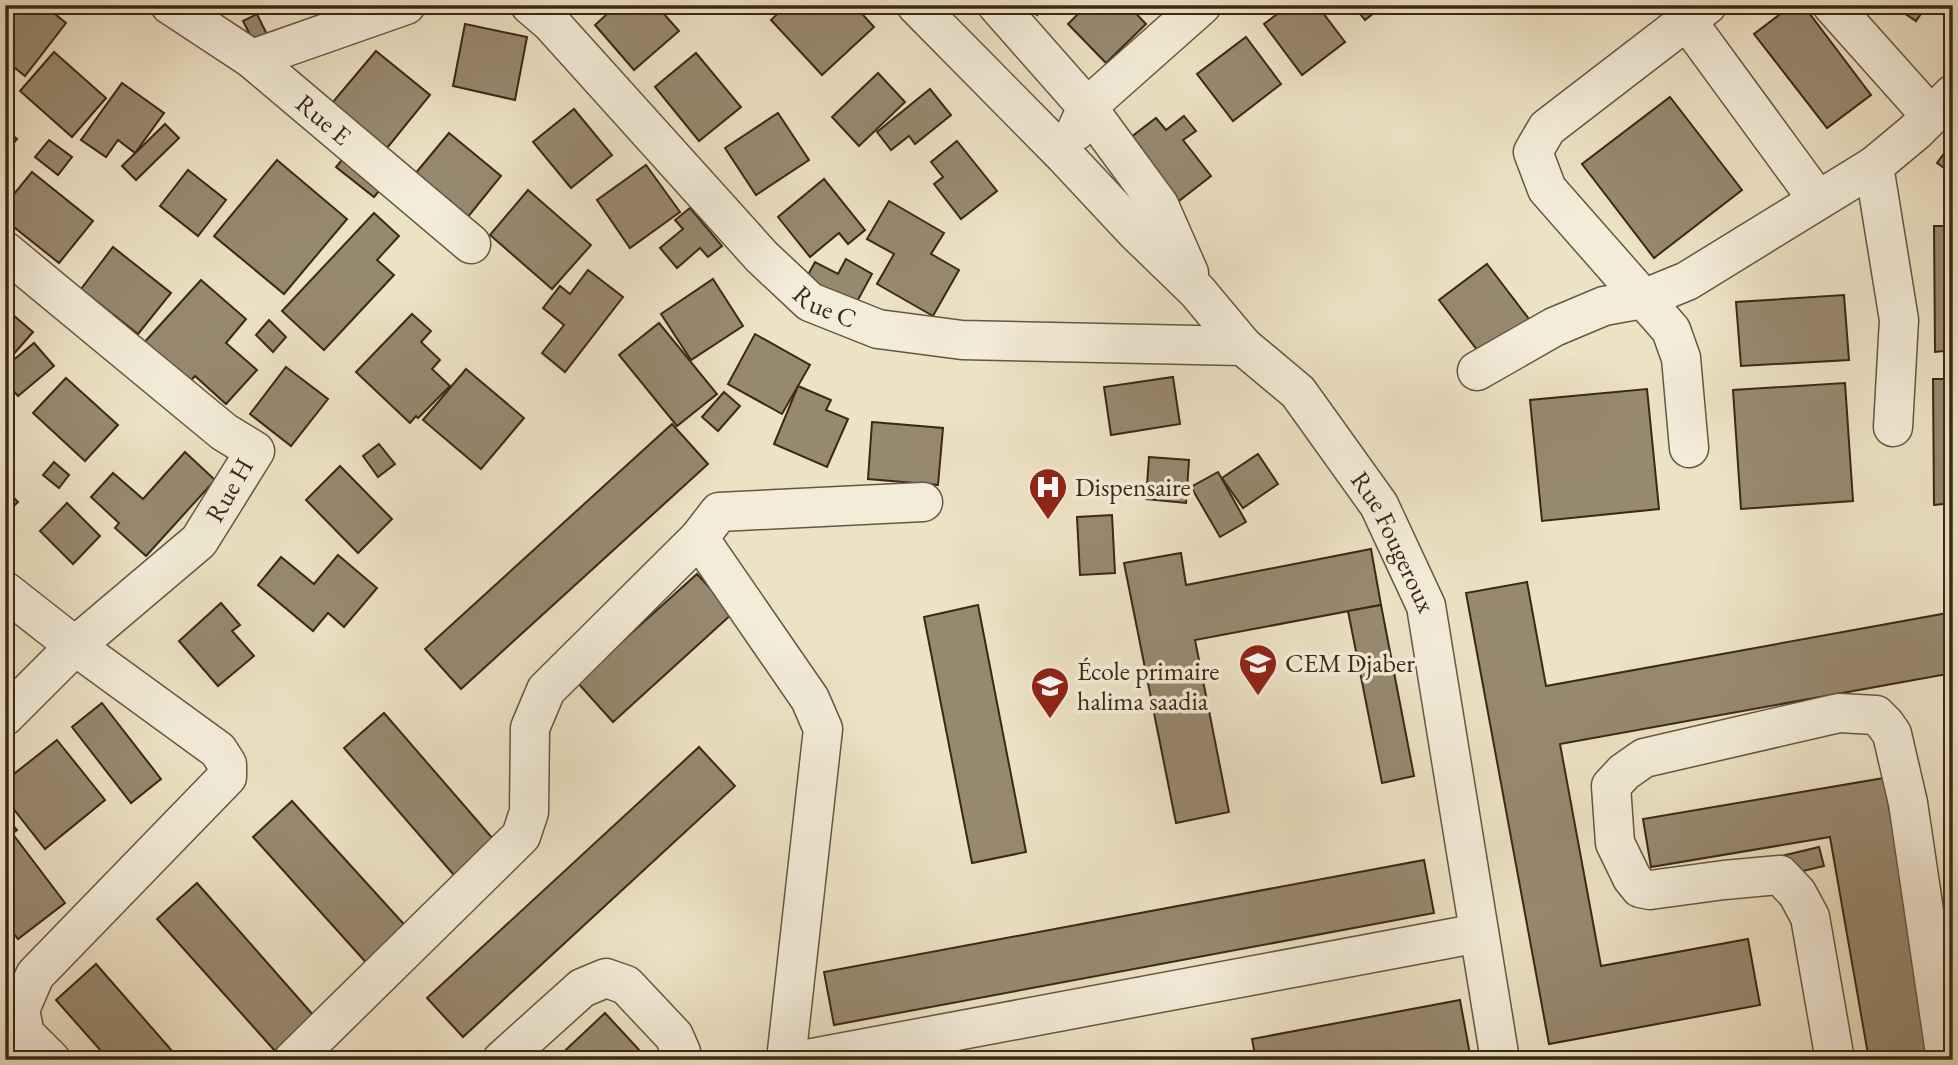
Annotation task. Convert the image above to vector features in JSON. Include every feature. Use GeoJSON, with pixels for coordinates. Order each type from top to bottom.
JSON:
{"type":"FeatureCollection","features":[{"type":"Feature","properties":{"kind":"street","name":"Rue E"},"geometry":{"type":"LineString","coordinates":[[170,5],[252,59],[471,244]]}},
{"type":"Feature","properties":{"kind":"street"},"geometry":{"type":"LineString","coordinates":[[252,59],[406,5]]}},
{"type":"Feature","properties":{"kind":"street","name":"Rue C"},"geometry":{"type":"LineString","coordinates":[[530,5],[551,23],[761,257],[810,302],[878,329],[962,340],[1243,346]]}},
{"type":"Feature","properties":{"kind":"street"},"geometry":{"type":"LineString","coordinates":[[916,5],[1136,232],[1197,291]]}},
{"type":"Feature","properties":{"kind":"street"},"geometry":{"type":"LineString","coordinates":[[997,5],[1087,107],[1159,205],[1197,291]]}},
{"type":"Feature","properties":{"kind":"street"},"geometry":{"type":"LineString","coordinates":[[1064,155],[1087,107],[1202,5]]}},
{"type":"Feature","properties":{"kind":"street"},"geometry":{"type":"LineString","coordinates":[[1477,371],[1554,327],[1604,306],[1643,299],[1687,281],[1874,166],[1942,105],[1832,5]]}},
{"type":"Feature","properties":{"kind":"street"},"geometry":{"type":"LineString","coordinates":[[1689,448],[1681,358],[1671,330],[1547,189],[1533,152],[1547,128],[1697,13],[1818,201]]}},
{"type":"Feature","properties":{"kind":"street"},"geometry":{"type":"LineString","coordinates":[[1874,166],[1899,320],[1893,427]]}},
{"type":"Feature","properties":{"kind":"street","name":"Rue H"},"geometry":{"type":"LineString","coordinates":[[5,251],[224,432],[255,452],[199,541],[75,646],[5,716]]}},
{"type":"Feature","properties":{"kind":"street","name":"Rue Fougeroux"},"geometry":{"type":"LineString","coordinates":[[1197,291],[1243,346],[1298,392],[1379,505],[1426,606],[1500,1060]]}},
{"type":"Feature","properties":{"kind":"street"},"geometry":{"type":"LineString","coordinates":[[293,1060],[522,836],[529,812],[530,727],[546,690],[699,538],[719,512],[923,502]]}},
{"type":"Feature","properties":{"kind":"street"},"geometry":{"type":"LineString","coordinates":[[699,538],[810,699],[822,729],[786,1060]]}},
{"type":"Feature","properties":{"kind":"street"},"geometry":{"type":"LineString","coordinates":[[5,591],[75,646],[218,750],[227,764],[227,777],[35,975],[13,1018],[51,1060]]}},
{"type":"Feature","properties":{"kind":"street"},"geometry":{"type":"LineString","coordinates":[[1835,1060],[1810,917],[1797,893],[1780,875],[1650,890],[1640,888],[1632,878],[1615,843],[1611,786],[1624,772],[1644,758],[1839,713],[1876,715],[1885,724],[1892,734],[1908,803],[1946,1060]]}},
{"type":"Feature","properties":{"kind":"street"},"geometry":{"type":"LineString","coordinates":[[802,1060],[1479,933]]}},
{"type":"Feature","properties":{"kind":"street"},"geometry":{"type":"LineString","coordinates":[[502,1060],[582,988],[606,978],[626,985],[674,1036],[681,1052],[679,1060]]}},
{"type":"Feature","properties":{"kind":"building"},"geometry":{"type":"Polygon","coordinates":[[[18,5],[44,5],[66,23],[25,76],[5,60],[5,22],[18,5]]]}},
{"type":"Feature","properties":{"kind":"building"},"geometry":{"type":"Polygon","coordinates":[[[211,5],[237,5],[213,13],[211,5]]]}},
{"type":"Feature","properties":{"kind":"building"},"geometry":{"type":"Polygon","coordinates":[[[318,5],[349,5],[327,30],[318,5]]]}},
{"type":"Feature","properties":{"kind":"building"},"geometry":{"type":"Polygon","coordinates":[[[617,5],[656,5],[679,31],[634,70],[595,25],[617,5]]]}},
{"type":"Feature","properties":{"kind":"building"},"geometry":{"type":"Polygon","coordinates":[[[787,5],[854,5],[874,27],[822,75],[771,20],[787,5]]]}},
{"type":"Feature","properties":{"kind":"building"},"geometry":{"type":"Polygon","coordinates":[[[1028,5],[1048,5],[1037,15],[1028,5]]]}},
{"type":"Feature","properties":{"kind":"building"},"geometry":{"type":"Polygon","coordinates":[[[1087,5],[1128,5],[1146,24],[1106,63],[1068,24],[1087,5]]]}},
{"type":"Feature","properties":{"kind":"building"},"geometry":{"type":"Polygon","coordinates":[[[1289,5],[1317,5],[1345,42],[1302,75],[1264,24],[1289,5]]]}},
{"type":"Feature","properties":{"kind":"building"},"geometry":{"type":"Polygon","coordinates":[[[1353,5],[1384,5],[1365,20],[1353,5]]]}},
{"type":"Feature","properties":{"kind":"building"},"geometry":{"type":"Polygon","coordinates":[[[1792,5],[1803,5],[1871,95],[1827,128],[1754,34],[1792,5]]]}},
{"type":"Feature","properties":{"kind":"building"},"geometry":{"type":"Polygon","coordinates":[[[1892,5],[1927,5],[1916,21],[1892,5]]]}},
{"type":"Feature","properties":{"kind":"building"},"geometry":{"type":"Polygon","coordinates":[[[257,14],[275,51],[261,57],[243,21],[257,14]]]}},
{"type":"Feature","properties":{"kind":"building"},"geometry":{"type":"Polygon","coordinates":[[[465,24],[527,37],[515,100],[453,86],[465,24]]]}},
{"type":"Feature","properties":{"kind":"building"},"geometry":{"type":"Polygon","coordinates":[[[1246,37],[1281,84],[1233,121],[1197,74],[1246,37]]]}},
{"type":"Feature","properties":{"kind":"building"},"geometry":{"type":"Polygon","coordinates":[[[376,51],[430,95],[387,148],[332,103],[376,51]]]}},
{"type":"Feature","properties":{"kind":"building"},"geometry":{"type":"Polygon","coordinates":[[[54,52],[106,98],[72,137],[20,91],[54,52]]]}},
{"type":"Feature","properties":{"kind":"building"},"geometry":{"type":"Polygon","coordinates":[[[696,53],[741,107],[699,141],[655,87],[696,53]]]}},
{"type":"Feature","properties":{"kind":"building"},"geometry":{"type":"Polygon","coordinates":[[[878,73],[905,102],[859,146],[832,117],[878,73]]]}},
{"type":"Feature","properties":{"kind":"building"},"geometry":{"type":"Polygon","coordinates":[[[122,83],[164,113],[135,153],[118,140],[106,157],[81,140],[122,83]]]}},
{"type":"Feature","properties":{"kind":"building"},"geometry":{"type":"Polygon","coordinates":[[[930,89],[951,115],[915,144],[909,136],[891,150],[877,132],[930,89]]]}},
{"type":"Feature","properties":{"kind":"building"},"geometry":{"type":"Polygon","coordinates":[[[1670,97],[1742,190],[1654,258],[1582,164],[1670,97]]]}},
{"type":"Feature","properties":{"kind":"building"},"geometry":{"type":"Polygon","coordinates":[[[574,109],[612,155],[571,188],[533,142],[574,109]]]}},
{"type":"Feature","properties":{"kind":"building"},"geometry":{"type":"Polygon","coordinates":[[[778,113],[809,160],[756,195],[725,148],[778,113]]]}},
{"type":"Feature","properties":{"kind":"building"},"geometry":{"type":"Polygon","coordinates":[[[1184,116],[1196,131],[1183,140],[1211,176],[1175,204],[1126,141],[1156,118],[1166,130],[1184,116]]]}},
{"type":"Feature","properties":{"kind":"building"},"geometry":{"type":"Polygon","coordinates":[[[165,124],[179,138],[136,180],[122,166],[165,124]]]}},
{"type":"Feature","properties":{"kind":"building"},"geometry":{"type":"Polygon","coordinates":[[[5,129],[17,139],[5,154],[5,129]]]}},
{"type":"Feature","properties":{"kind":"building"},"geometry":{"type":"Polygon","coordinates":[[[449,133],[501,176],[467,218],[415,174],[449,133]]]}},
{"type":"Feature","properties":{"kind":"building"},"geometry":{"type":"Polygon","coordinates":[[[49,140],[72,157],[58,175],[35,157],[49,140]]]}},
{"type":"Feature","properties":{"kind":"building"},"geometry":{"type":"Polygon","coordinates":[[[957,141],[997,191],[961,219],[934,184],[943,177],[931,162],[957,141]]]}},
{"type":"Feature","properties":{"kind":"building"},"geometry":{"type":"Polygon","coordinates":[[[1953,141],[1953,174],[1937,163],[1953,141]]]}},
{"type":"Feature","properties":{"kind":"building"},"geometry":{"type":"Polygon","coordinates":[[[346,155],[384,185],[374,197],[336,167],[346,155]]]}},
{"type":"Feature","properties":{"kind":"building"},"geometry":{"type":"Polygon","coordinates":[[[277,160],[347,219],[284,294],[214,236],[277,160]]]}},
{"type":"Feature","properties":{"kind":"building"},"geometry":{"type":"Polygon","coordinates":[[[646,165],[680,212],[630,248],[597,200],[646,165]]]}},
{"type":"Feature","properties":{"kind":"building"},"geometry":{"type":"Polygon","coordinates":[[[188,170],[226,200],[198,236],[160,206],[188,170]]]}},
{"type":"Feature","properties":{"kind":"building"},"geometry":{"type":"Polygon","coordinates":[[[32,172],[93,221],[59,263],[5,220],[5,205],[32,172]]]}},
{"type":"Feature","properties":{"kind":"building"},"geometry":{"type":"Polygon","coordinates":[[[824,179],[865,230],[848,244],[839,233],[810,257],[778,217],[824,179]]]}},
{"type":"Feature","properties":{"kind":"building"},"geometry":{"type":"Polygon","coordinates":[[[528,190],[591,245],[552,289],[490,235],[528,190]]]}},
{"type":"Feature","properties":{"kind":"building"},"geometry":{"type":"Polygon","coordinates":[[[889,201],[944,233],[931,254],[959,270],[933,316],[877,284],[894,254],[867,239],[889,201]]]}},
{"type":"Feature","properties":{"kind":"building"},"geometry":{"type":"Polygon","coordinates":[[[690,208],[722,246],[708,257],[700,248],[677,268],[660,248],[683,229],[675,220],[690,208]]]}},
{"type":"Feature","properties":{"kind":"building"},"geometry":{"type":"Polygon","coordinates":[[[374,213],[399,236],[377,260],[394,275],[324,350],[282,311],[374,213]]]}},
{"type":"Feature","properties":{"kind":"building"},"geometry":{"type":"Polygon","coordinates":[[[1934,226],[1953,226],[1953,350],[1935,352],[1934,226]]]}},
{"type":"Feature","properties":{"kind":"building"},"geometry":{"type":"Polygon","coordinates":[[[113,247],[171,293],[138,334],[81,289],[113,247]]]}},
{"type":"Feature","properties":{"kind":"building"},"geometry":{"type":"Polygon","coordinates":[[[846,259],[872,274],[853,309],[804,282],[815,262],[838,274],[846,259]]]}},
{"type":"Feature","properties":{"kind":"building"},"geometry":{"type":"Polygon","coordinates":[[[1487,264],[1529,319],[1481,355],[1439,300],[1487,264]]]}},
{"type":"Feature","properties":{"kind":"building"},"geometry":{"type":"Polygon","coordinates":[[[588,270],[623,297],[565,372],[542,353],[564,325],[543,308],[560,286],[570,294],[588,270]]]}},
{"type":"Feature","properties":{"kind":"building"},"geometry":{"type":"Polygon","coordinates":[[[713,279],[743,326],[691,360],[661,314],[713,279]]]}},
{"type":"Feature","properties":{"kind":"building"},"geometry":{"type":"Polygon","coordinates":[[[201,280],[246,319],[226,343],[257,370],[226,404],[195,376],[186,386],[141,346],[201,280]]]}},
{"type":"Feature","properties":{"kind":"building"},"geometry":{"type":"Polygon","coordinates":[[[1844,295],[1849,360],[1741,366],[1736,302],[1844,295]]]}},
{"type":"Feature","properties":{"kind":"building"},"geometry":{"type":"Polygon","coordinates":[[[5,308],[33,332],[5,364],[5,308]]]}},
{"type":"Feature","properties":{"kind":"building"},"geometry":{"type":"Polygon","coordinates":[[[412,314],[431,331],[421,342],[440,360],[432,369],[450,386],[410,423],[356,372],[412,314]]]}},
{"type":"Feature","properties":{"kind":"building"},"geometry":{"type":"Polygon","coordinates":[[[269,320],[286,337],[273,352],[256,335],[269,320]]]}},
{"type":"Feature","properties":{"kind":"building"},"geometry":{"type":"Polygon","coordinates":[[[659,323],[717,394],[677,426],[619,355],[659,323]]]}},
{"type":"Feature","properties":{"kind":"building"},"geometry":{"type":"Polygon","coordinates":[[[755,334],[810,365],[782,414],[728,384],[755,334]]]}},
{"type":"Feature","properties":{"kind":"building"},"geometry":{"type":"Polygon","coordinates":[[[34,343],[54,366],[18,396],[5,381],[5,367],[34,343]]]}},
{"type":"Feature","properties":{"kind":"building"},"geometry":{"type":"Polygon","coordinates":[[[286,367],[328,399],[291,446],[250,414],[286,367]]]}},
{"type":"Feature","properties":{"kind":"building"},"geometry":{"type":"Polygon","coordinates":[[[466,369],[524,418],[481,469],[423,420],[466,369]]]}},
{"type":"Feature","properties":{"kind":"building"},"geometry":{"type":"Polygon","coordinates":[[[1173,377],[1180,424],[1111,435],[1104,387],[1173,377]]]}},
{"type":"Feature","properties":{"kind":"building"},"geometry":{"type":"Polygon","coordinates":[[[66,378],[118,425],[85,461],[33,413],[66,378]]]}},
{"type":"Feature","properties":{"kind":"building"},"geometry":{"type":"Polygon","coordinates":[[[1933,379],[1953,379],[1953,503],[1934,505],[1933,379]]]}},
{"type":"Feature","properties":{"kind":"building"},"geometry":{"type":"Polygon","coordinates":[[[1845,383],[1853,501],[1741,509],[1733,390],[1845,383]]]}},
{"type":"Feature","properties":{"kind":"building"},"geometry":{"type":"Polygon","coordinates":[[[798,386],[831,400],[826,410],[848,419],[827,467],[774,444],[798,386]]]}},
{"type":"Feature","properties":{"kind":"building"},"geometry":{"type":"Polygon","coordinates":[[[1647,389],[1659,509],[1542,521],[1530,400],[1647,389]]]}},
{"type":"Feature","properties":{"kind":"building"},"geometry":{"type":"Polygon","coordinates":[[[724,392],[740,406],[718,431],[702,417],[724,392]]]}},
{"type":"Feature","properties":{"kind":"building"},"geometry":{"type":"Polygon","coordinates":[[[872,422],[943,428],[938,485],[868,479],[872,422]]]}},
{"type":"Feature","properties":{"kind":"building"},"geometry":{"type":"Polygon","coordinates":[[[672,424],[708,464],[461,689],[425,649],[672,424]]]}},
{"type":"Feature","properties":{"kind":"building"},"geometry":{"type":"Polygon","coordinates":[[[379,444],[395,464],[378,477],[363,456],[379,444]]]}},
{"type":"Feature","properties":{"kind":"building"},"geometry":{"type":"Polygon","coordinates":[[[185,452],[215,480],[146,556],[115,528],[119,523],[91,497],[113,473],[143,499],[185,452]]]}},
{"type":"Feature","properties":{"kind":"building"},"geometry":{"type":"Polygon","coordinates":[[[1258,454],[1278,484],[1243,508],[1222,478],[1258,454]]]}},
{"type":"Feature","properties":{"kind":"building"},"geometry":{"type":"Polygon","coordinates":[[[1149,457],[1189,460],[1186,503],[1146,499],[1149,457]]]}},
{"type":"Feature","properties":{"kind":"building"},"geometry":{"type":"Polygon","coordinates":[[[54,462],[69,475],[59,488],[43,475],[54,462]]]}},
{"type":"Feature","properties":{"kind":"building"},"geometry":{"type":"Polygon","coordinates":[[[340,466],[392,519],[358,553],[306,500],[340,466]]]}},
{"type":"Feature","properties":{"kind":"building"},"geometry":{"type":"Polygon","coordinates":[[[1218,472],[1246,522],[1220,537],[1191,487],[1218,472]]]}},
{"type":"Feature","properties":{"kind":"building"},"geometry":{"type":"Polygon","coordinates":[[[5,489],[18,502],[5,515],[5,489]]]}},
{"type":"Feature","properties":{"kind":"building"},"geometry":{"type":"Polygon","coordinates":[[[67,503],[100,536],[73,564],[40,531],[67,503]]]}},
{"type":"Feature","properties":{"kind":"building"},"geometry":{"type":"Polygon","coordinates":[[[1112,515],[1115,573],[1080,575],[1077,517],[1112,515]]]}},
{"type":"Feature","properties":{"kind":"building"},"geometry":{"type":"Polygon","coordinates":[[[1371,549],[1381,605],[1195,640],[1229,812],[1176,823],[1124,563],[1181,553],[1186,585],[1371,549]]]}},
{"type":"Feature","properties":{"kind":"building"},"geometry":{"type":"Polygon","coordinates":[[[338,555],[377,588],[344,627],[328,613],[313,631],[258,585],[281,557],[314,584],[338,555]]]}},
{"type":"Feature","properties":{"kind":"building"},"geometry":{"type":"Polygon","coordinates":[[[697,574],[733,613],[613,722],[577,682],[697,574]]]}},
{"type":"Feature","properties":{"kind":"building"},"geometry":{"type":"Polygon","coordinates":[[[1527,582],[1546,686],[1953,612],[1953,673],[1560,744],[1601,966],[1748,939],[1760,1005],[1549,1044],[1466,593],[1527,582]]]}},
{"type":"Feature","properties":{"kind":"building"},"geometry":{"type":"Polygon","coordinates":[[[221,603],[240,625],[232,631],[254,656],[218,686],[179,641],[221,603]]]}},
{"type":"Feature","properties":{"kind":"building"},"geometry":{"type":"Polygon","coordinates":[[[978,605],[1026,852],[972,863],[924,617],[978,605]]]}},
{"type":"Feature","properties":{"kind":"building"},"geometry":{"type":"Polygon","coordinates":[[[1381,605],[1414,776],[1382,783],[1348,611],[1381,605]]]}},
{"type":"Feature","properties":{"kind":"building"},"geometry":{"type":"Polygon","coordinates":[[[102,703],[161,779],[131,803],[72,727],[102,703]]]}},
{"type":"Feature","properties":{"kind":"building"},"geometry":{"type":"Polygon","coordinates":[[[384,713],[500,847],[460,882],[344,748],[384,713]]]}},
{"type":"Feature","properties":{"kind":"building"},"geometry":{"type":"Polygon","coordinates":[[[57,740],[105,800],[45,849],[5,798],[5,781],[57,740]]]}},
{"type":"Feature","properties":{"kind":"building"},"geometry":{"type":"Polygon","coordinates":[[[699,747],[735,786],[463,1037],[427,998],[699,747]]]}},
{"type":"Feature","properties":{"kind":"building"},"geometry":{"type":"Polygon","coordinates":[[[1884,778],[1933,1060],[1869,1060],[1830,837],[1651,867],[1643,819],[1884,778]]]}},
{"type":"Feature","properties":{"kind":"building"},"geometry":{"type":"Polygon","coordinates":[[[292,801],[411,932],[371,968],[253,837],[292,801]]]}},
{"type":"Feature","properties":{"kind":"building"},"geometry":{"type":"Polygon","coordinates":[[[5,815],[17,830],[5,839],[5,815]]]}},
{"type":"Feature","properties":{"kind":"building"},"geometry":{"type":"Polygon","coordinates":[[[15,837],[65,903],[18,939],[5,922],[5,845],[15,837]]]}},
{"type":"Feature","properties":{"kind":"building"},"geometry":{"type":"Polygon","coordinates":[[[1819,847],[1824,866],[1720,891],[1715,872],[1819,847]]]}},
{"type":"Feature","properties":{"kind":"building"},"geometry":{"type":"Polygon","coordinates":[[[1424,860],[1434,913],[834,1025],[824,972],[1424,860]]]}},
{"type":"Feature","properties":{"kind":"building"},"geometry":{"type":"Polygon","coordinates":[[[197,883],[314,1016],[275,1051],[157,919],[197,883]]]}},
{"type":"Feature","properties":{"kind":"building"},"geometry":{"type":"Polygon","coordinates":[[[96,964],[180,1060],[109,1060],[56,1000],[96,964]]]}},
{"type":"Feature","properties":{"kind":"building"},"geometry":{"type":"Polygon","coordinates":[[[1460,1000],[1471,1060],[1256,1060],[1252,1039],[1460,1000]]]}},
{"type":"Feature","properties":{"kind":"building"},"geometry":{"type":"Polygon","coordinates":[[[605,1013],[641,1052],[633,1060],[555,1060],[605,1013]]]}},
{"type":"Feature","properties":{"kind":"place","name":"Dispensaire"},"geometry":{"type":"Point","coordinates":[1048,521]}},
{"type":"Feature","properties":{"kind":"place","name":"CEM Djaber"},"geometry":{"type":"Point","coordinates":[1258,697]}},
{"type":"Feature","properties":{"kind":"place","name":"École primaire halima saadia"},"geometry":{"type":"Point","coordinates":[1050,720]}}]}
